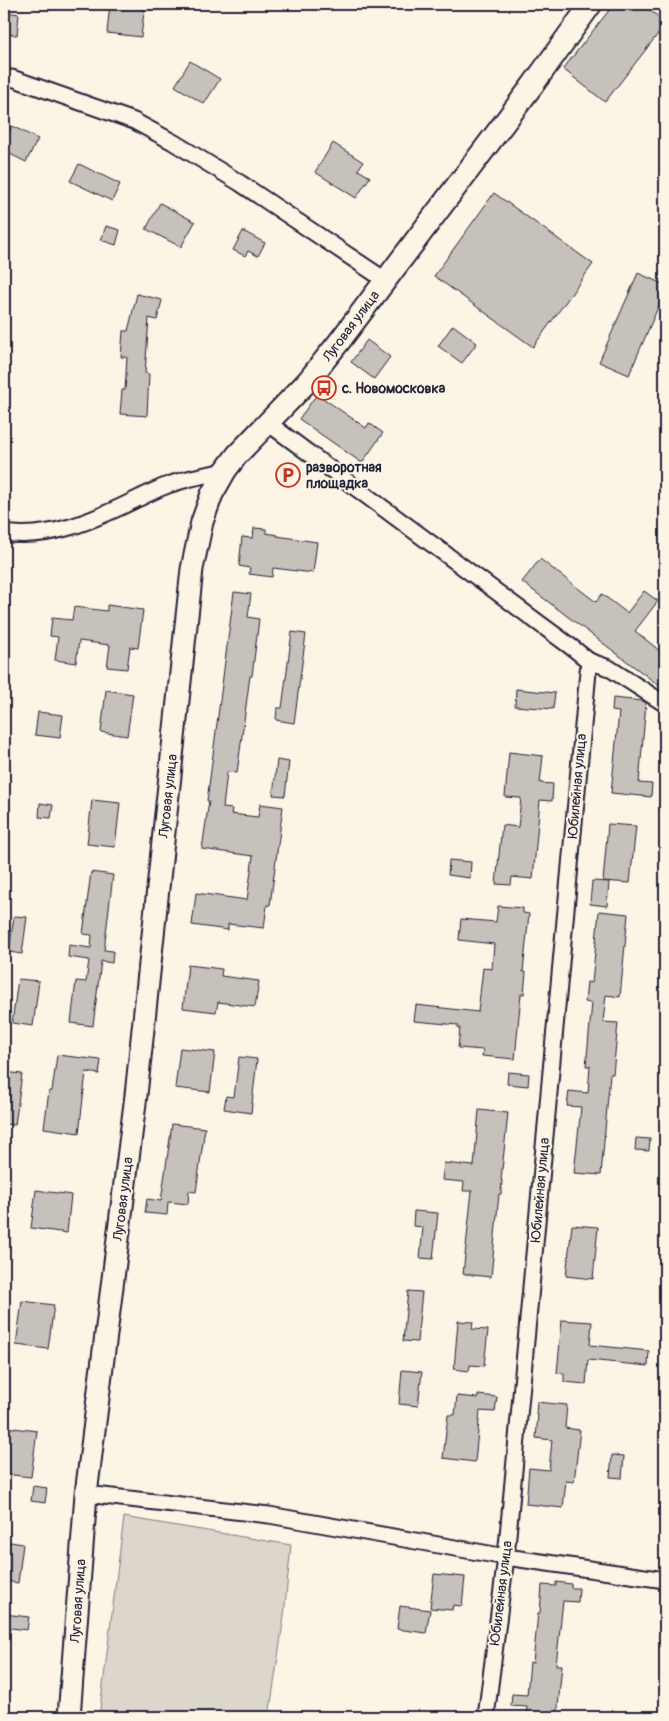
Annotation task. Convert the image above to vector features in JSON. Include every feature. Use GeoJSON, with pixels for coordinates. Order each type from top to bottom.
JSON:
{"type":"FeatureCollection","features":[{"type":"Feature","properties":{"kind":"street","name":"Луговая улица"},"geometry":{"type":"LineString","coordinates":[[68,1717],[86,1494],[136,1095],[192,569],[202,522],[212,494],[225,471],[307,382],[339,342],[532,86],[591,4]]}},
{"type":"Feature","properties":{"kind":"street"},"geometry":{"type":"LineString","coordinates":[[12,78],[134,122],[173,142],[240,183],[385,280]]}},
{"type":"Feature","properties":{"kind":"street"},"geometry":{"type":"LineString","coordinates":[[268,423],[589,661],[609,668],[665,704]]}},
{"type":"Feature","properties":{"kind":"street"},"geometry":{"type":"LineString","coordinates":[[4,533],[17,535],[42,534],[86,522],[162,487],[200,475],[225,471]]}},
{"type":"Feature","properties":{"kind":"street","name":"Юбилейная улица"},"geometry":{"type":"LineString","coordinates":[[486,1717],[506,1557],[589,661]]}},
{"type":"Feature","properties":{"kind":"street"},"geometry":{"type":"LineString","coordinates":[[86,1494],[269,1515],[506,1557],[665,1580]]}},
{"type":"Feature","properties":{"kind":"shaded area"},"geometry":{"type":"Polygon","coordinates":[[[124,1517],[291,1545],[284,1616],[269,1717],[99,1717],[124,1517]]]}},
{"type":"Feature","properties":{"kind":"building"},"geometry":{"type":"Polygon","coordinates":[[[110,4],[145,4],[141,37],[107,33],[110,4]]]}},
{"type":"Feature","properties":{"kind":"building"},"geometry":{"type":"Polygon","coordinates":[[[614,4],[642,4],[665,22],[665,25],[605,102],[563,69],[614,4]]]}},
{"type":"Feature","properties":{"kind":"building"},"geometry":{"type":"Polygon","coordinates":[[[6,12],[19,14],[17,35],[4,34],[6,12]]]}},
{"type":"Feature","properties":{"kind":"building"},"geometry":{"type":"Polygon","coordinates":[[[190,61],[220,79],[204,104],[175,86],[190,61]]]}},
{"type":"Feature","properties":{"kind":"building"},"geometry":{"type":"Polygon","coordinates":[[[12,126],[38,139],[26,162],[4,151],[4,142],[12,126]]]}},
{"type":"Feature","properties":{"kind":"building"},"geometry":{"type":"Polygon","coordinates":[[[333,143],[363,162],[358,170],[370,177],[356,198],[315,172],[333,143]]]}},
{"type":"Feature","properties":{"kind":"building"},"geometry":{"type":"Polygon","coordinates":[[[79,164],[120,184],[112,201],[70,181],[79,164]]]}},
{"type":"Feature","properties":{"kind":"building"},"geometry":{"type":"Polygon","coordinates":[[[494,193],[593,264],[533,347],[434,276],[494,193]]]}},
{"type":"Feature","properties":{"kind":"building"},"geometry":{"type":"Polygon","coordinates":[[[160,203],[195,222],[181,247],[146,229],[160,203]]]}},
{"type":"Feature","properties":{"kind":"building"},"geometry":{"type":"Polygon","coordinates":[[[106,226],[120,230],[116,245],[101,240],[106,226]]]}},
{"type":"Feature","properties":{"kind":"building"},"geometry":{"type":"Polygon","coordinates":[[[243,231],[265,243],[258,256],[248,251],[245,256],[233,250],[243,231]]]}},
{"type":"Feature","properties":{"kind":"building"},"geometry":{"type":"Polygon","coordinates":[[[638,273],[665,285],[665,291],[629,375],[599,362],[638,273]]]}},
{"type":"Feature","properties":{"kind":"building"},"geometry":{"type":"Polygon","coordinates":[[[137,294],[162,300],[157,320],[149,318],[145,373],[149,374],[147,416],[120,414],[122,390],[125,390],[127,357],[121,357],[123,331],[128,331],[137,294]]]}},
{"type":"Feature","properties":{"kind":"building"},"geometry":{"type":"Polygon","coordinates":[[[453,325],[477,343],[462,363],[438,346],[453,325]]]}},
{"type":"Feature","properties":{"kind":"building"},"geometry":{"type":"Polygon","coordinates":[[[367,340],[390,357],[374,379],[351,362],[367,340]]]}},
{"type":"Feature","properties":{"kind":"building"},"geometry":{"type":"Polygon","coordinates":[[[317,394],[366,428],[369,423],[383,433],[362,463],[299,419],[317,394]]]}},
{"type":"Feature","properties":{"kind":"building"},"geometry":{"type":"Polygon","coordinates":[[[254,528],[266,529],[266,533],[277,536],[317,542],[313,573],[273,568],[272,577],[249,574],[250,568],[239,566],[242,537],[253,538],[254,528]]]}},
{"type":"Feature","properties":{"kind":"building"},"geometry":{"type":"Polygon","coordinates":[[[540,559],[596,602],[602,594],[627,613],[644,591],[658,601],[635,631],[665,655],[665,690],[522,582],[540,559]]]}},
{"type":"Feature","properties":{"kind":"building"},"geometry":{"type":"Polygon","coordinates":[[[234,592],[251,594],[248,617],[259,619],[237,773],[227,772],[223,808],[232,809],[231,814],[258,817],[260,804],[283,807],[270,905],[267,905],[264,928],[228,924],[228,930],[192,925],[196,893],[247,900],[253,856],[202,849],[234,592]]]}},
{"type":"Feature","properties":{"kind":"building"},"geometry":{"type":"Polygon","coordinates":[[[107,605],[143,610],[138,648],[130,647],[127,669],[107,667],[110,645],[79,641],[76,663],[55,660],[58,637],[50,636],[52,618],[72,620],[74,607],[107,611],[107,605]]]}},
{"type":"Feature","properties":{"kind":"building"},"geometry":{"type":"Polygon","coordinates":[[[292,632],[306,634],[294,723],[276,720],[277,708],[282,708],[292,632]]]}},
{"type":"Feature","properties":{"kind":"building"},"geometry":{"type":"Polygon","coordinates":[[[516,689],[555,693],[553,709],[515,706],[516,689]]]}},
{"type":"Feature","properties":{"kind":"building"},"geometry":{"type":"Polygon","coordinates":[[[106,690],[133,694],[127,736],[101,732],[106,690]]]}},
{"type":"Feature","properties":{"kind":"building"},"geometry":{"type":"Polygon","coordinates":[[[613,698],[643,701],[646,703],[639,783],[652,784],[651,797],[611,793],[619,712],[612,711],[613,698]]]}},
{"type":"Feature","properties":{"kind":"building"},"geometry":{"type":"Polygon","coordinates":[[[38,712],[63,715],[60,738],[35,735],[38,712]]]}},
{"type":"Feature","properties":{"kind":"building"},"geometry":{"type":"Polygon","coordinates":[[[509,752],[543,756],[540,783],[553,784],[552,801],[540,800],[533,879],[512,877],[511,885],[496,884],[502,825],[518,827],[521,798],[505,797],[509,752]]]}},
{"type":"Feature","properties":{"kind":"building"},"geometry":{"type":"Polygon","coordinates":[[[277,760],[289,762],[285,796],[273,795],[277,760]]]}},
{"type":"Feature","properties":{"kind":"building"},"geometry":{"type":"Polygon","coordinates":[[[92,800],[120,803],[115,847],[87,844],[92,800]]]}},
{"type":"Feature","properties":{"kind":"building"},"geometry":{"type":"Polygon","coordinates":[[[40,803],[53,805],[51,818],[39,817],[40,803]]]}},
{"type":"Feature","properties":{"kind":"building"},"geometry":{"type":"Polygon","coordinates":[[[608,824],[636,826],[630,883],[603,881],[608,824]]]}},
{"type":"Feature","properties":{"kind":"building"},"geometry":{"type":"Polygon","coordinates":[[[449,860],[471,862],[470,878],[448,875],[449,860]]]}},
{"type":"Feature","properties":{"kind":"building"},"geometry":{"type":"Polygon","coordinates":[[[91,872],[113,875],[104,950],[113,951],[112,963],[101,961],[93,1026],[71,1023],[76,981],[86,982],[89,960],[68,957],[69,945],[91,948],[92,935],[83,934],[91,872]]]}},
{"type":"Feature","properties":{"kind":"building"},"geometry":{"type":"Polygon","coordinates":[[[592,881],[609,882],[607,906],[590,904],[592,881]]]}},
{"type":"Feature","properties":{"kind":"building"},"geometry":{"type":"Polygon","coordinates":[[[498,906],[523,908],[523,913],[529,914],[523,972],[526,972],[524,994],[521,994],[515,1059],[482,1056],[483,1050],[458,1048],[460,1028],[458,1028],[458,1025],[414,1021],[416,1005],[478,1012],[483,968],[492,969],[494,944],[459,940],[461,919],[496,922],[498,906]]]}},
{"type":"Feature","properties":{"kind":"building"},"geometry":{"type":"Polygon","coordinates":[[[599,911],[628,914],[620,997],[606,995],[603,1022],[618,1023],[613,1074],[610,1074],[601,1175],[574,1173],[581,1107],[567,1106],[569,1091],[588,1093],[590,1066],[586,1066],[592,1003],[585,1002],[587,982],[592,983],[599,911]]]}},
{"type":"Feature","properties":{"kind":"building"},"geometry":{"type":"Polygon","coordinates":[[[14,916],[27,917],[22,954],[9,952],[14,916]]]}},
{"type":"Feature","properties":{"kind":"building"},"geometry":{"type":"Polygon","coordinates":[[[188,965],[222,969],[221,976],[259,981],[255,1007],[218,1002],[216,1012],[183,1008],[188,965]]]}},
{"type":"Feature","properties":{"kind":"building"},"geometry":{"type":"Polygon","coordinates":[[[18,979],[39,981],[33,1026],[12,1023],[18,979]]]}},
{"type":"Feature","properties":{"kind":"building"},"geometry":{"type":"Polygon","coordinates":[[[180,1048],[215,1052],[210,1092],[175,1088],[180,1048]]]}},
{"type":"Feature","properties":{"kind":"building"},"geometry":{"type":"Polygon","coordinates":[[[57,1055],[101,1060],[99,1074],[86,1072],[79,1133],[44,1128],[49,1091],[52,1091],[57,1055]]]}},
{"type":"Feature","properties":{"kind":"building"},"geometry":{"type":"Polygon","coordinates":[[[239,1057],[257,1059],[251,1113],[224,1109],[226,1096],[234,1097],[239,1057]]]}},
{"type":"Feature","properties":{"kind":"building"},"geometry":{"type":"Polygon","coordinates":[[[4,1072],[22,1074],[15,1125],[4,1124],[4,1072]]]}},
{"type":"Feature","properties":{"kind":"building"},"geometry":{"type":"Polygon","coordinates":[[[508,1072],[529,1074],[528,1086],[507,1084],[508,1072]]]}},
{"type":"Feature","properties":{"kind":"building"},"geometry":{"type":"Polygon","coordinates":[[[479,1110],[508,1113],[491,1277],[463,1274],[472,1191],[463,1191],[464,1182],[442,1180],[444,1163],[474,1166],[479,1110]]]}},
{"type":"Feature","properties":{"kind":"building"},"geometry":{"type":"Polygon","coordinates":[[[172,1124],[205,1128],[196,1192],[189,1191],[188,1204],[168,1202],[167,1215],[145,1213],[147,1199],[161,1201],[172,1124]]]}},
{"type":"Feature","properties":{"kind":"building"},"geometry":{"type":"Polygon","coordinates":[[[636,1138],[650,1139],[649,1151],[635,1150],[636,1138]]]}},
{"type":"Feature","properties":{"kind":"building"},"geometry":{"type":"Polygon","coordinates":[[[36,1190],[71,1195],[67,1233],[31,1228],[36,1190]]]}},
{"type":"Feature","properties":{"kind":"building"},"geometry":{"type":"Polygon","coordinates":[[[414,1211],[438,1213],[433,1259],[420,1258],[423,1227],[413,1226],[414,1211]]]}},
{"type":"Feature","properties":{"kind":"building"},"geometry":{"type":"Polygon","coordinates":[[[572,1225],[598,1227],[593,1279],[566,1276],[572,1225]]]}},
{"type":"Feature","properties":{"kind":"building"},"geometry":{"type":"Polygon","coordinates":[[[408,1291],[422,1292],[417,1342],[403,1341],[408,1291]]]}},
{"type":"Feature","properties":{"kind":"building"},"geometry":{"type":"Polygon","coordinates":[[[22,1301],[54,1305],[48,1349],[16,1345],[22,1301]]]}},
{"type":"Feature","properties":{"kind":"building"},"geometry":{"type":"Polygon","coordinates":[[[562,1320],[592,1322],[590,1345],[649,1351],[648,1366],[588,1360],[586,1384],[564,1382],[564,1374],[557,1373],[562,1320]]]}},
{"type":"Feature","properties":{"kind":"building"},"geometry":{"type":"Polygon","coordinates":[[[458,1321],[473,1322],[472,1329],[488,1330],[484,1366],[470,1365],[469,1371],[454,1369],[458,1321]]]}},
{"type":"Feature","properties":{"kind":"building"},"geometry":{"type":"Polygon","coordinates":[[[402,1370],[422,1372],[418,1406],[399,1404],[402,1370]]]}},
{"type":"Feature","properties":{"kind":"building"},"geometry":{"type":"Polygon","coordinates":[[[478,1395],[497,1397],[495,1412],[480,1411],[475,1462],[443,1458],[448,1415],[455,1415],[457,1396],[478,1398],[478,1395]]]}},
{"type":"Feature","properties":{"kind":"building"},"geometry":{"type":"Polygon","coordinates":[[[537,1402],[567,1405],[565,1428],[580,1430],[574,1482],[566,1481],[563,1508],[526,1504],[529,1468],[549,1470],[552,1440],[536,1438],[537,1402]]]}},
{"type":"Feature","properties":{"kind":"building"},"geometry":{"type":"Polygon","coordinates":[[[6,1427],[37,1431],[31,1477],[4,1474],[6,1427]]]}},
{"type":"Feature","properties":{"kind":"building"},"geometry":{"type":"Polygon","coordinates":[[[612,1455],[624,1456],[622,1478],[610,1477],[612,1455]]]}},
{"type":"Feature","properties":{"kind":"building"},"geometry":{"type":"Polygon","coordinates":[[[33,1486],[47,1488],[45,1503],[31,1501],[33,1486]]]}},
{"type":"Feature","properties":{"kind":"building"},"geometry":{"type":"Polygon","coordinates":[[[4,1541],[23,1544],[18,1583],[4,1581],[4,1541]]]}},
{"type":"Feature","properties":{"kind":"building"},"geometry":{"type":"Polygon","coordinates":[[[434,1574],[465,1577],[462,1606],[453,1605],[452,1610],[430,1608],[434,1574]]]}},
{"type":"Feature","properties":{"kind":"building"},"geometry":{"type":"Polygon","coordinates":[[[556,1582],[571,1584],[571,1588],[579,1588],[578,1602],[563,1601],[556,1665],[562,1665],[557,1717],[526,1717],[527,1707],[511,1706],[512,1694],[527,1695],[530,1662],[533,1663],[538,1613],[540,1613],[542,1585],[556,1586],[556,1582]]]}},
{"type":"Feature","properties":{"kind":"building"},"geometry":{"type":"Polygon","coordinates":[[[400,1606],[430,1610],[426,1633],[397,1629],[400,1606]]]}},
{"type":"Feature","properties":{"kind":"building"},"geometry":{"type":"Polygon","coordinates":[[[4,1614],[29,1617],[27,1630],[4,1627],[4,1614]]]}},
{"type":"Feature","properties":{"kind":"place","name":"с. Новомосковка"},"geometry":{"type":"Point","coordinates":[324,388]}},
{"type":"Feature","properties":{"kind":"place","name":"разворотная площадка"},"geometry":{"type":"Point","coordinates":[288,475]}}]}
